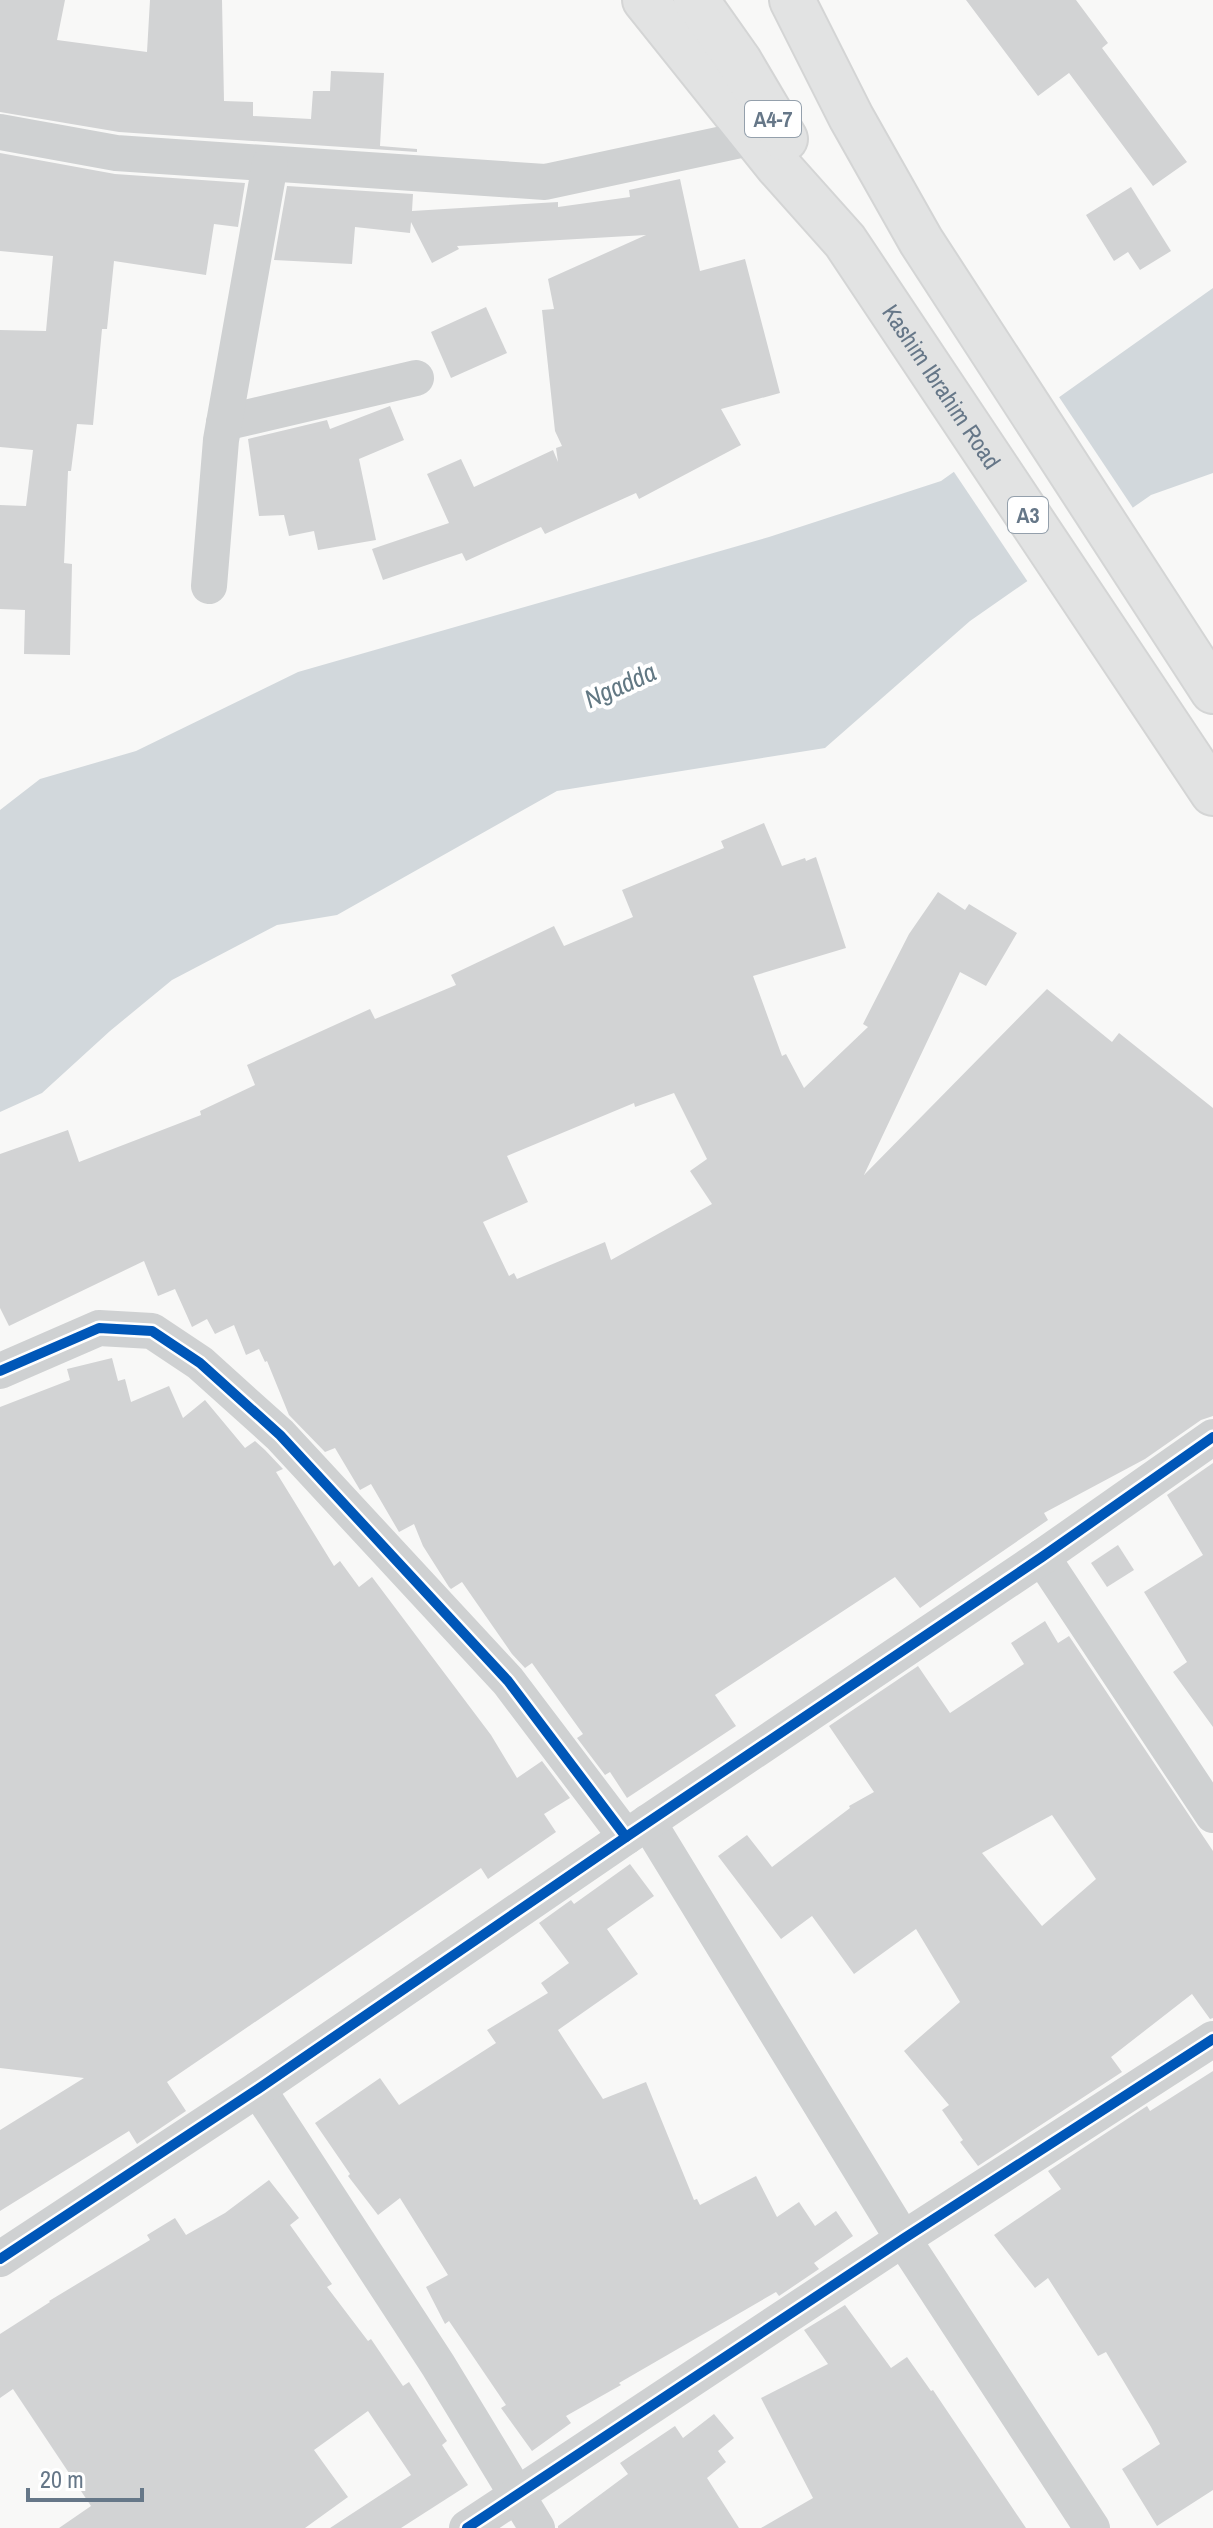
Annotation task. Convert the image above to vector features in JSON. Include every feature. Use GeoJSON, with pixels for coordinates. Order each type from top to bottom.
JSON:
{"type":"FeatureCollection","features":[{"type":"Feature","properties":{"kind":"highway","name":"Kashim Ibrahim Road"},"geometry":{"type":"LineString","coordinates":[[645,0],[857,258],[1213,793]]}},
{"type":"Feature","properties":{"kind":"highway","name":"A4-7"},"geometry":{"type":"LineString","coordinates":[[696,0],[739,61],[857,258]]}},
{"type":"Feature","properties":{"kind":"highway","name":"A3"},"geometry":{"type":"LineString","coordinates":[[792,0],[851,117],[921,241],[1213,691]]}},
{"type":"Feature","properties":{"kind":"street"},"geometry":{"type":"LineString","coordinates":[[0,132],[116,153],[545,182],[755,137]]}},
{"type":"Feature","properties":{"kind":"street"},"geometry":{"type":"LineString","coordinates":[[209,586],[224,423],[270,164]]}},
{"type":"Feature","properties":{"kind":"street"},"geometry":{"type":"LineString","coordinates":[[224,423],[416,378]]}},
{"type":"Feature","properties":{"kind":"street"},"geometry":{"type":"LineString","coordinates":[[0,1371],[99,1328],[152,1331],[200,1363],[280,1435],[508,1681],[637,1829],[1092,2528]]}},
{"type":"Feature","properties":{"kind":"street"},"geometry":{"type":"LineString","coordinates":[[0,2259],[258,2089],[1042,1557],[1213,1437]]}},
{"type":"Feature","properties":{"kind":"street"},"geometry":{"type":"LineString","coordinates":[[1042,1557],[1213,1815]]}},
{"type":"Feature","properties":{"kind":"street"},"geometry":{"type":"LineString","coordinates":[[467,2528],[903,2239],[1213,2039]]}},
{"type":"Feature","properties":{"kind":"street"},"geometry":{"type":"LineString","coordinates":[[258,2089],[438,2365],[537,2528]]}},
{"type":"Feature","properties":{"kind":"water","name":"Ngadda"},"geometry":{"type":"Polygon","coordinates":[[[1213,288],[1213,473],[1151,495],[970,621],[825,748],[557,791],[337,915],[277,925],[172,980],[42,1093],[0,1112],[0,810],[40,779],[136,751],[298,672],[769,537],[941,481],[1213,288]]]}},
{"type":"Feature","properties":{"kind":"pier"},"geometry":{"type":"Polygon","coordinates":[[[1057,394],[1135,511],[1030,585],[952,469],[1057,394]]]}},
{"type":"Feature","properties":{"kind":"building"},"geometry":{"type":"Polygon","coordinates":[[[0,0],[65,0],[57,40],[147,52],[150,0],[222,0],[224,101],[253,102],[253,116],[311,119],[313,91],[330,91],[331,71],[384,73],[380,146],[417,149],[417,152],[119,132],[0,112],[0,0]]]}},
{"type":"Feature","properties":{"kind":"building"},"geometry":{"type":"Polygon","coordinates":[[[966,0],[1076,0],[1108,43],[1102,48],[1187,162],[1153,186],[1069,73],[1038,96],[966,0]]]}},
{"type":"Feature","properties":{"kind":"building"},"geometry":{"type":"Polygon","coordinates":[[[0,153],[115,174],[245,183],[238,227],[214,224],[206,275],[114,261],[107,329],[102,329],[93,425],[77,424],[71,471],[68,471],[64,563],[72,564],[70,655],[24,654],[25,610],[0,609],[0,505],[26,506],[33,450],[0,447],[0,330],[46,331],[53,256],[0,251],[0,153]]]}},
{"type":"Feature","properties":{"kind":"building"},"geometry":{"type":"Polygon","coordinates":[[[680,179],[700,271],[745,259],[780,393],[721,409],[741,445],[639,499],[636,493],[545,534],[541,527],[466,561],[462,553],[383,580],[372,549],[449,523],[427,474],[461,459],[474,487],[553,450],[558,462],[556,448],[562,446],[555,431],[542,310],[554,309],[548,279],[646,235],[457,246],[459,249],[432,263],[411,222],[410,233],[355,227],[352,264],[274,260],[287,186],[413,194],[412,211],[558,202],[558,207],[630,197],[629,190],[680,179]]]}},
{"type":"Feature","properties":{"kind":"building"},"geometry":{"type":"Polygon","coordinates":[[[1131,187],[1171,251],[1140,270],[1128,252],[1114,261],[1086,215],[1131,187]]]}},
{"type":"Feature","properties":{"kind":"building"},"geometry":{"type":"Polygon","coordinates":[[[486,307],[507,353],[451,378],[431,332],[486,307]]]}},
{"type":"Feature","properties":{"kind":"building"},"geometry":{"type":"Polygon","coordinates":[[[390,406],[404,440],[359,459],[376,540],[318,550],[314,531],[289,536],[284,515],[259,516],[248,439],[327,420],[330,429],[390,406]]]}},
{"type":"Feature","properties":{"kind":"building"},"geometry":{"type":"Polygon","coordinates":[[[764,823],[782,866],[816,857],[846,948],[753,976],[782,1056],[786,1054],[804,1088],[868,1027],[863,1024],[909,934],[938,892],[965,910],[969,904],[1017,933],[986,986],[960,972],[864,1175],[1047,989],[1112,1042],[1119,1033],[1213,1108],[1213,1416],[1201,1420],[1145,1459],[1044,1513],[1048,1520],[920,1608],[895,1577],[715,1695],[736,1726],[627,1798],[610,1772],[605,1775],[577,1738],[583,1734],[532,1663],[525,1668],[512,1654],[462,1582],[451,1589],[449,1587],[423,1546],[414,1524],[399,1532],[371,1484],[360,1490],[335,1448],[325,1452],[289,1415],[267,1361],[259,1349],[246,1355],[234,1325],[215,1334],[207,1319],[192,1327],[175,1289],[158,1296],[144,1261],[9,1326],[0,1308],[0,1154],[68,1130],[79,1162],[201,1115],[200,1111],[255,1085],[247,1065],[370,1009],[375,1019],[456,985],[451,975],[554,926],[564,946],[633,917],[622,890],[724,848],[721,841],[764,823]],[[674,1093],[635,1107],[634,1103],[507,1156],[528,1202],[483,1222],[509,1276],[514,1273],[517,1279],[605,1242],[611,1260],[712,1204],[690,1171],[707,1159],[674,1093]]]}},
{"type":"Feature","properties":{"kind":"building"},"geometry":{"type":"Polygon","coordinates":[[[112,1358],[118,1381],[125,1379],[131,1402],[169,1386],[183,1418],[205,1400],[245,1448],[255,1441],[265,1450],[283,1469],[276,1472],[334,1566],[340,1561],[359,1587],[372,1577],[491,1735],[517,1778],[542,1761],[570,1798],[544,1814],[556,1832],[488,1879],[481,1868],[167,2082],[186,2111],[137,2144],[129,2131],[0,2211],[0,2130],[84,2078],[0,2068],[0,1407],[70,1380],[67,1369],[112,1358]]]}},
{"type":"Feature","properties":{"kind":"building"},"geometry":{"type":"Polygon","coordinates":[[[1213,1463],[1213,1727],[1173,1672],[1187,1662],[1144,1592],[1203,1555],[1167,1495],[1213,1463]]]}},
{"type":"Feature","properties":{"kind":"building"},"geometry":{"type":"Polygon","coordinates":[[[1118,1545],[1134,1570],[1107,1587],[1091,1563],[1118,1545]]]}},
{"type":"Feature","properties":{"kind":"building"},"geometry":{"type":"Polygon","coordinates":[[[1045,1621],[1058,1643],[1069,1636],[1213,1851],[1213,2018],[1210,2019],[1192,1994],[1111,2057],[1122,2072],[978,2166],[942,2110],[949,2105],[904,2051],[960,2002],[916,1929],[854,1974],[812,1916],[781,1939],[718,1856],[747,1835],[772,1867],[849,1806],[874,1792],[829,1726],[918,1666],[950,1713],[1024,1664],[1011,1643],[1045,1621]],[[1052,1815],[982,1853],[1042,1926],[1096,1879],[1052,1815]]]}},
{"type":"Feature","properties":{"kind":"building"},"geometry":{"type":"Polygon","coordinates":[[[630,1864],[654,1896],[607,1929],[638,1974],[558,2030],[603,2099],[646,2082],[694,2200],[697,2199],[700,2205],[756,2176],[777,2217],[799,2202],[815,2226],[836,2211],[853,2236],[814,2263],[819,2269],[779,2296],[776,2292],[566,2416],[571,2423],[532,2451],[501,2408],[506,2405],[449,2321],[445,2324],[426,2287],[448,2275],[400,2198],[378,2215],[348,2176],[350,2174],[315,2123],[380,2078],[399,2105],[496,2043],[487,2030],[548,1993],[541,1983],[569,1963],[539,1923],[571,1900],[574,1904],[630,1864]]]}},
{"type":"Feature","properties":{"kind":"building"},"geometry":{"type":"Polygon","coordinates":[[[1213,2071],[1213,2490],[1157,2526],[1122,2469],[1160,2444],[1151,2427],[1106,2352],[1098,2356],[1048,2278],[1035,2288],[994,2235],[1061,2189],[1048,2171],[1147,2106],[1150,2111],[1213,2071]]]}},
{"type":"Feature","properties":{"kind":"building"},"geometry":{"type":"Polygon","coordinates":[[[269,2180],[299,2218],[290,2225],[332,2284],[327,2287],[368,2341],[371,2339],[403,2386],[409,2382],[447,2441],[442,2445],[468,2485],[401,2528],[330,2528],[411,2475],[368,2411],[314,2450],[348,2497],[305,2528],[59,2528],[91,2506],[13,2389],[0,2398],[0,2334],[150,2240],[147,2235],[175,2218],[186,2235],[225,2213],[269,2180]]]}},
{"type":"Feature","properties":{"kind":"building"},"geometry":{"type":"Polygon","coordinates":[[[845,2305],[891,2368],[907,2357],[933,2390],[1026,2528],[761,2528],[813,2498],[761,2398],[828,2364],[804,2330],[845,2305]]]}},
{"type":"Feature","properties":{"kind":"building"},"geometry":{"type":"Polygon","coordinates":[[[714,2414],[734,2438],[718,2451],[726,2462],[707,2478],[739,2528],[558,2528],[628,2474],[620,2463],[675,2426],[683,2438],[714,2414]]]}},
{"type":"Feature","properties":{"kind":"cycle path"},"geometry":{"type":"LineString","coordinates":[[0,1371],[99,1328],[152,1331],[200,1363],[280,1435],[508,1681],[626,1837]]}},
{"type":"Feature","properties":{"kind":"cycle path"},"geometry":{"type":"LineString","coordinates":[[0,2259],[258,2089],[1042,1557],[1213,1437]]}},
{"type":"Feature","properties":{"kind":"cycle path"},"geometry":{"type":"LineString","coordinates":[[467,2528],[903,2239],[1213,2039]]}}]}
